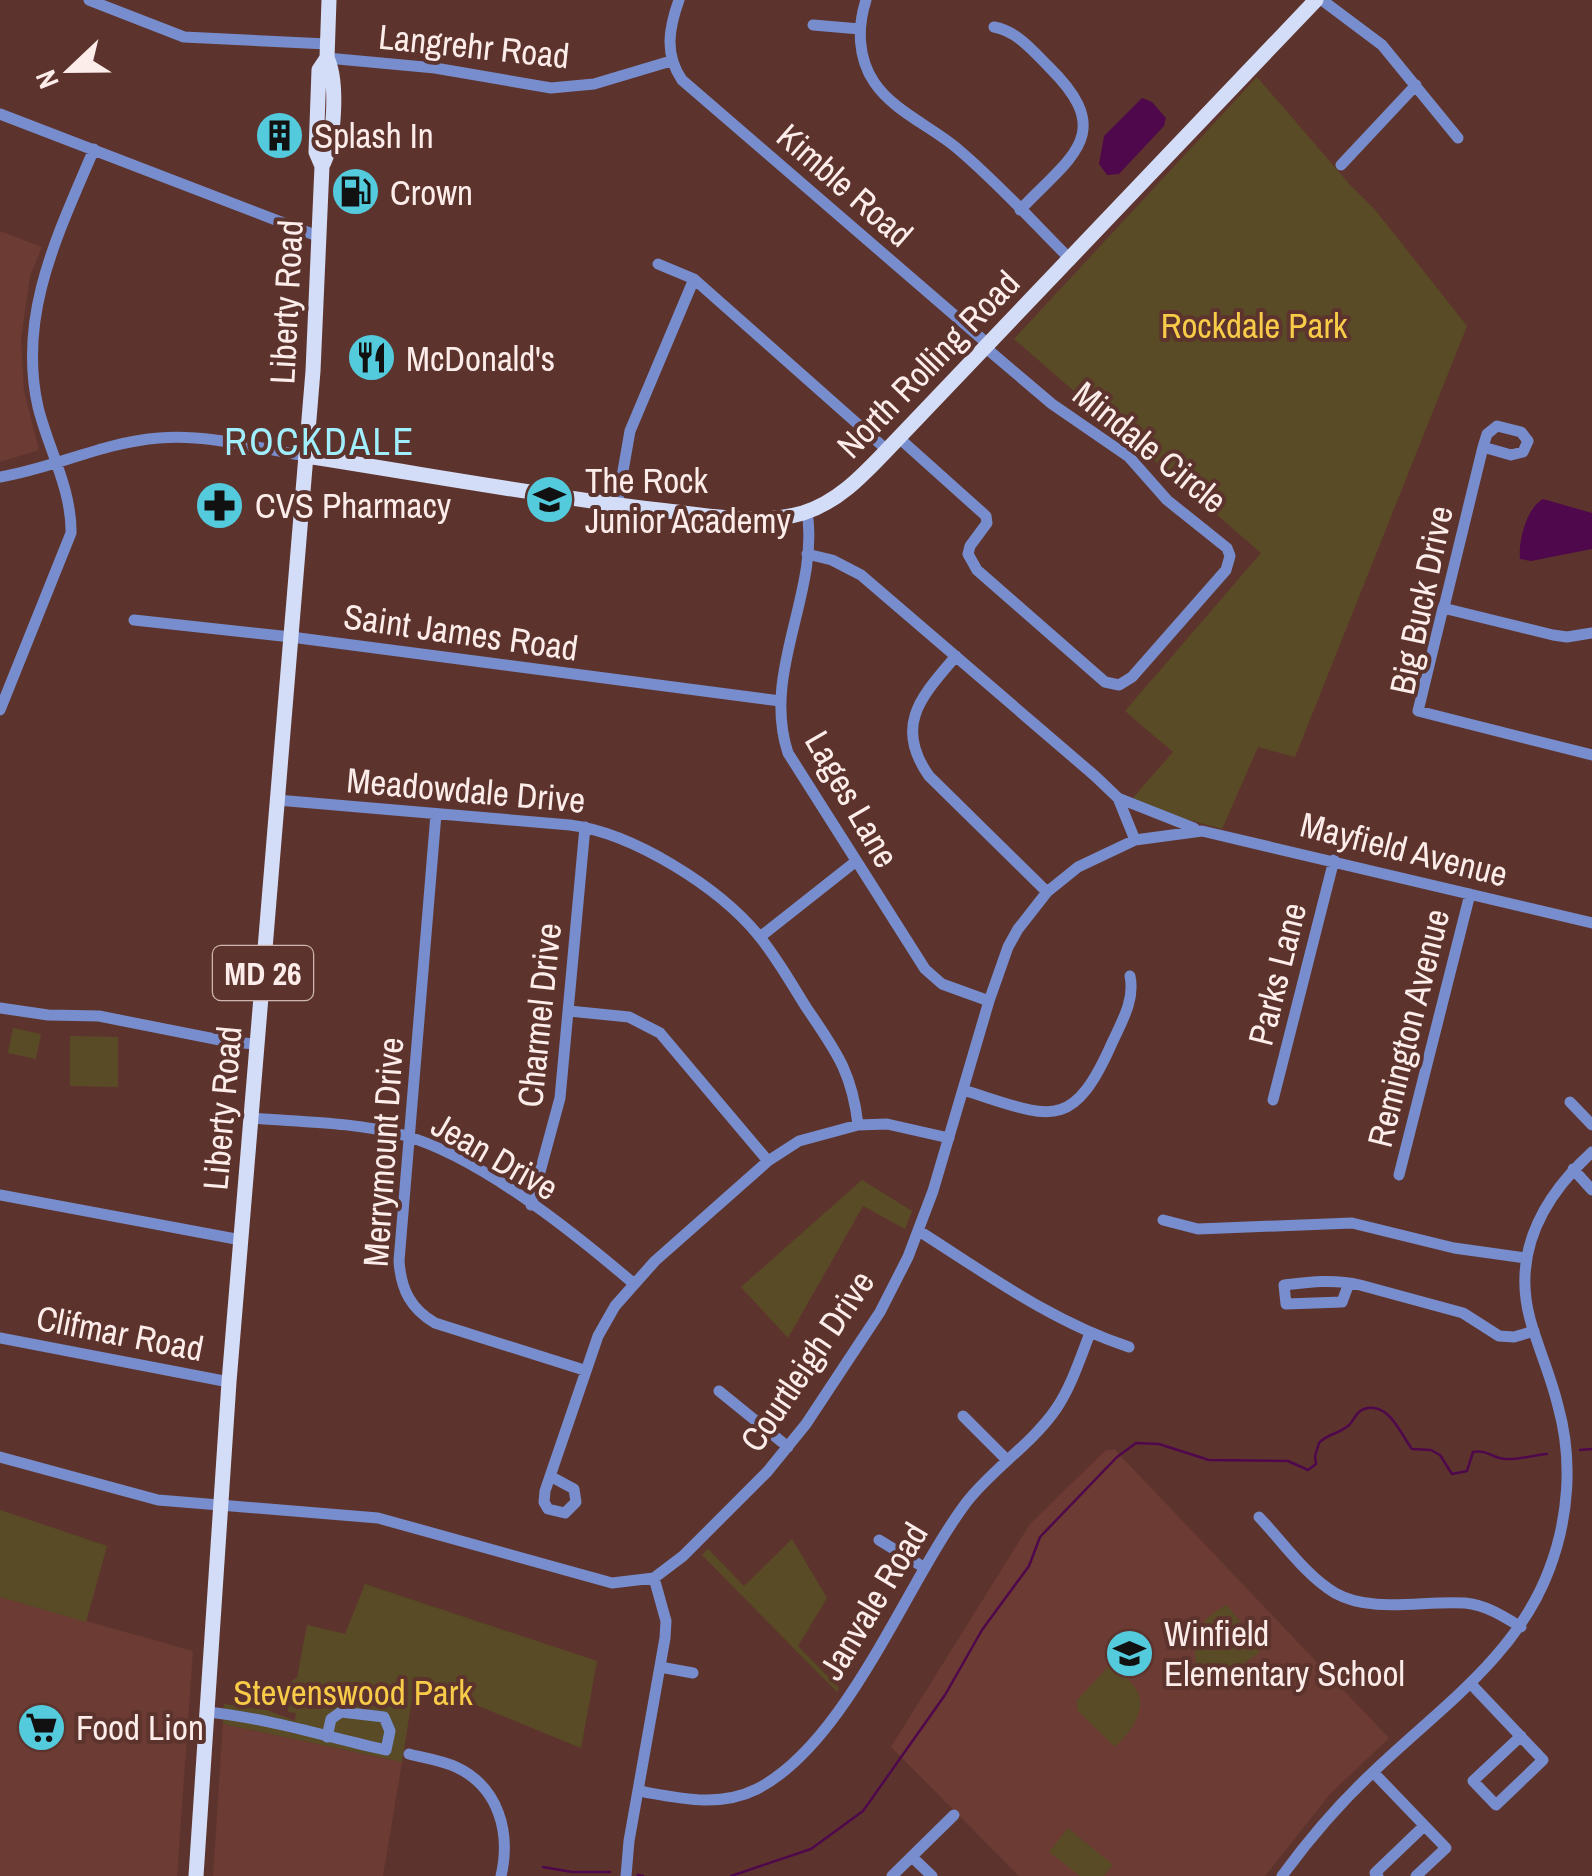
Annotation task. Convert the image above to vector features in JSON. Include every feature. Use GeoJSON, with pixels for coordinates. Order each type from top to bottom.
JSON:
{"type":"FeatureCollection","features":[{"type":"Feature","properties":{"kind":"main road","name":"Liberty Road"},"geometry":{"type":"LineString","coordinates":[[196,1876],[241,1240],[306,456],[320,237],[322,166],[316,152],[319,70],[327,51],[329,0]]}},
{"type":"Feature","properties":{"kind":"main road","name":"North Rolling Road"},"geometry":{"type":"LineString","coordinates":[[306,456],[618,505],[739,518],[807,512],[846,490],[900,438],[1319,0]]}},
{"type":"Feature","properties":{"kind":"street","name":"Langrehr Road"},"geometry":{"type":"LineString","coordinates":[[89,0],[184,36],[327,51],[551,88],[594,84],[671,61]]}},
{"type":"Feature","properties":{"kind":"street"},"geometry":{"type":"LineString","coordinates":[[671,61],[669,40],[680,0]]}},
{"type":"Feature","properties":{"kind":"street"},"geometry":{"type":"LineString","coordinates":[[866,0],[860,29],[864,60],[884,95],[964,154],[1071,260]]}},
{"type":"Feature","properties":{"kind":"street"},"geometry":{"type":"LineString","coordinates":[[1319,0],[1382,45],[1458,138]]}},
{"type":"Feature","properties":{"kind":"street"},"geometry":{"type":"LineString","coordinates":[[813,25],[860,29]]}},
{"type":"Feature","properties":{"kind":"street"},"geometry":{"type":"LineString","coordinates":[[994,27],[1013,34],[1045,63],[1076,95],[1084,116],[1077,148],[1020,210]]}},
{"type":"Feature","properties":{"kind":"street","name":"Kimble Road"},"geometry":{"type":"LineString","coordinates":[[671,61],[690,89],[988,347]]}},
{"type":"Feature","properties":{"kind":"street"},"geometry":{"type":"LineString","coordinates":[[1341,165],[1416,84]]}},
{"type":"Feature","properties":{"kind":"street"},"geometry":{"type":"LineString","coordinates":[[0,114],[320,237]]}},
{"type":"Feature","properties":{"kind":"street"},"geometry":{"type":"LineString","coordinates":[[0,710],[71,533],[68,504],[35,388],[31,340],[45,270],[94,149]]}},
{"type":"Feature","properties":{"kind":"street"},"geometry":{"type":"LineString","coordinates":[[658,264],[694,279],[888,450]]}},
{"type":"Feature","properties":{"kind":"street"},"geometry":{"type":"LineString","coordinates":[[618,505],[630,431],[694,279]]}},
{"type":"Feature","properties":{"kind":"street","name":"Mindale Circle"},"geometry":{"type":"LineString","coordinates":[[900,438],[986,516],[987,522],[968,554],[977,570],[1105,682],[1119,685],[1132,677],[1226,570],[1230,556],[1227,548],[1167,500],[1130,458],[1052,404],[988,347]]}},
{"type":"Feature","properties":{"kind":"street","name":"North Rolling Road"},"geometry":{"type":"LineString","coordinates":[[0,477],[131,442],[161,438],[211,440],[306,456]]}},
{"type":"Feature","properties":{"kind":"street","name":"Big Buck Drive"},"geometry":{"type":"LineString","coordinates":[[1484,447],[1418,710],[1592,755]]}},
{"type":"Feature","properties":{"kind":"street","name":"Lages Lane"},"geometry":{"type":"LineString","coordinates":[[807,512],[808,554],[780,702],[788,754],[932,977],[952,989],[989,1001]]}},
{"type":"Feature","properties":{"kind":"street","name":"Mayfield Avenue"},"geometry":{"type":"LineString","coordinates":[[808,554],[861,574],[1118,798],[1202,831],[1592,923]]}},
{"type":"Feature","properties":{"kind":"street"},"geometry":{"type":"LineString","coordinates":[[1444,608],[1553,636],[1592,633]]}},
{"type":"Feature","properties":{"kind":"street","name":"Saint James Road"},"geometry":{"type":"LineString","coordinates":[[134,620],[780,702]]}},
{"type":"Feature","properties":{"kind":"street"},"geometry":{"type":"LineString","coordinates":[[956,656],[919,703],[912,728],[915,752],[930,776],[1047,892]]}},
{"type":"Feature","properties":{"kind":"street","name":"Mayfield Avenue"},"geometry":{"type":"LineString","coordinates":[[1118,798],[1135,840],[1202,831]]}},
{"type":"Feature","properties":{"kind":"street","name":"Meadowdale Drive"},"geometry":{"type":"LineString","coordinates":[[277,800],[585,826],[622,836],[640,846],[724,901],[760,936],[842,1061],[854,1092],[858,1125]]}},
{"type":"Feature","properties":{"kind":"street","name":"Merrymount Drive"},"geometry":{"type":"LineString","coordinates":[[436,814],[399,1261],[402,1286],[414,1308],[435,1323],[584,1370]]}},
{"type":"Feature","properties":{"kind":"street","name":"Charmel Drive"},"geometry":{"type":"LineString","coordinates":[[531,1205],[557,1116],[585,826]]}},
{"type":"Feature","properties":{"kind":"street","name":"Courtleigh Drive"},"geometry":{"type":"LineString","coordinates":[[654,1578],[683,1556],[744,1497],[788,1447],[880,1312],[919,1231],[989,1001],[1018,929],[1047,892],[1092,858],[1135,840]]}},
{"type":"Feature","properties":{"kind":"street","name":"Parks Lane"},"geometry":{"type":"LineString","coordinates":[[1273,1100],[1334,860]]}},
{"type":"Feature","properties":{"kind":"street"},"geometry":{"type":"LineString","coordinates":[[760,936],[855,862]]}},
{"type":"Feature","properties":{"kind":"street","name":"Remington Avenue"},"geometry":{"type":"LineString","coordinates":[[1399,1174],[1470,894]]}},
{"type":"Feature","properties":{"kind":"street"},"geometry":{"type":"LineString","coordinates":[[963,1090],[1038,1112],[1062,1109],[1076,1102],[1094,1082],[1126,1009],[1132,987],[1130,976]]}},
{"type":"Feature","properties":{"kind":"street"},"geometry":{"type":"LineString","coordinates":[[0,1008],[48,1015],[100,1016],[257,1044]]}},
{"type":"Feature","properties":{"kind":"street"},"geometry":{"type":"LineString","coordinates":[[568,1011],[629,1017],[660,1033],[768,1161]]}},
{"type":"Feature","properties":{"kind":"street"},"geometry":{"type":"LineString","coordinates":[[1570,1102],[1592,1124]]}},
{"type":"Feature","properties":{"kind":"street","name":"Jean Drive"},"geometry":{"type":"LineString","coordinates":[[251,1118],[365,1128],[408,1137],[463,1160],[531,1205],[633,1283]]}},
{"type":"Feature","properties":{"kind":"street"},"geometry":{"type":"LineString","coordinates":[[550,1476],[598,1336],[633,1283],[768,1161],[799,1141],[858,1125],[887,1124],[949,1138]]}},
{"type":"Feature","properties":{"kind":"street"},"geometry":{"type":"LineString","coordinates":[[1282,1876],[1324,1822],[1373,1772],[1471,1684],[1521,1627],[1542,1586],[1558,1544],[1567,1485],[1559,1408],[1525,1298],[1526,1258],[1543,1207],[1592,1152]]}},
{"type":"Feature","properties":{"kind":"street"},"geometry":{"type":"LineString","coordinates":[[1573,1169],[1592,1190]]}},
{"type":"Feature","properties":{"kind":"street"},"geometry":{"type":"LineString","coordinates":[[0,1195],[241,1240]]}},
{"type":"Feature","properties":{"kind":"street"},"geometry":{"type":"LineString","coordinates":[[1163,1220],[1198,1229],[1352,1223],[1454,1248],[1526,1258]]}},
{"type":"Feature","properties":{"kind":"street"},"geometry":{"type":"LineString","coordinates":[[919,1231],[1041,1308],[1090,1334],[1129,1347]]}},
{"type":"Feature","properties":{"kind":"street"},"geometry":{"type":"LineString","coordinates":[[1349,1283],[1342,1302],[1286,1304],[1284,1284],[1330,1280],[1349,1283],[1463,1313],[1499,1336],[1534,1332]]}},
{"type":"Feature","properties":{"kind":"street","name":"Janvale Road"},"geometry":{"type":"LineString","coordinates":[[638,1791],[694,1800],[727,1799],[760,1787],[778,1775],[829,1723],[968,1501],[1056,1410],[1090,1334]]}},
{"type":"Feature","properties":{"kind":"street","name":"Clifmar Road"},"geometry":{"type":"LineString","coordinates":[[0,1338],[230,1382]]}},
{"type":"Feature","properties":{"kind":"street"},"geometry":{"type":"LineString","coordinates":[[719,1391],[788,1447]]}},
{"type":"Feature","properties":{"kind":"street"},"geometry":{"type":"LineString","coordinates":[[963,1416],[1007,1460]]}},
{"type":"Feature","properties":{"kind":"street"},"geometry":{"type":"LineString","coordinates":[[0,1456],[158,1500],[378,1518],[612,1583],[654,1578],[666,1621],[626,1876]]}},
{"type":"Feature","properties":{"kind":"street"},"geometry":{"type":"LineString","coordinates":[[1259,1517],[1321,1582],[1350,1599],[1367,1603],[1466,1604],[1500,1614],[1521,1627]]}},
{"type":"Feature","properties":{"kind":"street"},"geometry":{"type":"LineString","coordinates":[[879,1540],[925,1568]]}},
{"type":"Feature","properties":{"kind":"street"},"geometry":{"type":"LineString","coordinates":[[660,1667],[693,1672]]}},
{"type":"Feature","properties":{"kind":"street"},"geometry":{"type":"LineString","coordinates":[[1471,1684],[1521,1736],[1543,1760],[1496,1805],[1473,1782],[1521,1736]]}},
{"type":"Feature","properties":{"kind":"street"},"geometry":{"type":"LineString","coordinates":[[207,1712],[261,1720],[327,1737],[386,1750],[390,1730],[384,1716],[378,1714],[335,1714],[327,1737]]}},
{"type":"Feature","properties":{"kind":"street"},"geometry":{"type":"LineString","coordinates":[[409,1754],[456,1767],[490,1794],[505,1832],[501,1876]]}},
{"type":"Feature","properties":{"kind":"street"},"geometry":{"type":"LineString","coordinates":[[1373,1772],[1446,1848],[1416,1876]]}},
{"type":"Feature","properties":{"kind":"street"},"geometry":{"type":"LineString","coordinates":[[892,1876],[954,1815]]}},
{"type":"Feature","properties":{"kind":"street"},"geometry":{"type":"LineString","coordinates":[[1378,1876],[1376,1873],[1424,1826]]}},
{"type":"Feature","properties":{"kind":"street"},"geometry":{"type":"LineString","coordinates":[[912,1857],[932,1876]]}},
{"type":"Feature","properties":{"kind":"shaded area"},"geometry":{"type":"Polygon","coordinates":[[[1142,98],[1152,102],[1166,118],[1164,126],[1119,174],[1107,175],[1099,164],[1104,136],[1142,98]]]}},
{"type":"Feature","properties":{"kind":"shaded area"},"geometry":{"type":"Polygon","coordinates":[[[0,231],[42,247],[30,276],[21,338],[24,391],[39,450],[0,462],[0,231]]]}},
{"type":"Feature","properties":{"kind":"shaded area"},"geometry":{"type":"Polygon","coordinates":[[[1543,499],[1592,513],[1592,549],[1531,561],[1520,559],[1525,525],[1532,509],[1543,499]]]}},
{"type":"Feature","properties":{"kind":"shaded area","name":"Winfield Elementary School"},"geometry":{"type":"Polygon","coordinates":[[[1106,1450],[1115,1450],[1389,1738],[1330,1794],[1265,1876],[1019,1876],[891,1747],[1030,1524],[1106,1450]]]}},
{"type":"Feature","properties":{"kind":"shaded area"},"geometry":{"type":"Polygon","coordinates":[[[0,1597],[193,1651],[177,1876],[0,1876],[0,1597]]]}},
{"type":"Feature","properties":{"kind":"shaded area"},"geometry":{"type":"Polygon","coordinates":[[[223,1724],[402,1762],[383,1876],[213,1876],[223,1724]]]}},
{"type":"Feature","properties":{"kind":"green space","name":"Rockdale Park"},"geometry":{"type":"Polygon","coordinates":[[[1257,77],[1376,211],[1467,326],[1295,757],[1258,747],[1222,829],[1132,799],[1173,752],[1125,711],[1261,553],[1014,339],[1257,77]]]}},
{"type":"Feature","properties":{"kind":"green space"},"geometry":{"type":"Polygon","coordinates":[[[13,1028],[41,1034],[36,1059],[8,1053],[13,1028]]]}},
{"type":"Feature","properties":{"kind":"green space"},"geometry":{"type":"Polygon","coordinates":[[[70,1036],[118,1037],[118,1087],[70,1086],[70,1036]]]}},
{"type":"Feature","properties":{"kind":"green space"},"geometry":{"type":"Polygon","coordinates":[[[862,1180],[912,1211],[905,1229],[863,1206],[788,1338],[741,1287],[862,1180]]]}},
{"type":"Feature","properties":{"kind":"green space"},"geometry":{"type":"Polygon","coordinates":[[[0,1510],[107,1546],[86,1622],[0,1597],[0,1510]]]}},
{"type":"Feature","properties":{"kind":"green space"},"geometry":{"type":"Polygon","coordinates":[[[792,1539],[827,1598],[798,1646],[839,1688],[837,1692],[702,1555],[708,1549],[744,1586],[792,1539]]]}},
{"type":"Feature","properties":{"kind":"green space","name":"Stevenswood Park"},"geometry":{"type":"Polygon","coordinates":[[[365,1584],[597,1661],[581,1748],[415,1680],[402,1762],[223,1724],[224,1704],[267,1710],[295,1721],[296,1713],[288,1712],[291,1681],[297,1678],[307,1625],[345,1634],[365,1584]]]}},
{"type":"Feature","properties":{"kind":"green space"},"geometry":{"type":"Polygon","coordinates":[[[1227,1605],[1260,1647],[1258,1654],[1207,1688],[1196,1664],[1196,1641],[1205,1621],[1227,1605]]]}},
{"type":"Feature","properties":{"kind":"green space"},"geometry":{"type":"Polygon","coordinates":[[[1109,1666],[1133,1684],[1140,1704],[1133,1725],[1115,1747],[1077,1710],[1077,1700],[1109,1666]]]}},
{"type":"Feature","properties":{"kind":"green space"},"geometry":{"type":"Polygon","coordinates":[[[1068,1828],[1113,1865],[1104,1876],[1080,1876],[1049,1852],[1068,1828]]]}},
{"type":"Feature","properties":{"kind":"waterway"},"geometry":{"type":"LineString","coordinates":[[731,1876],[811,1849],[863,1811],[945,1695],[982,1630],[1029,1566],[1040,1537],[1117,1457],[1136,1443],[1159,1444],[1209,1460],[1288,1461],[1308,1470],[1316,1464],[1319,1443],[1348,1426],[1361,1410],[1373,1408],[1387,1414],[1412,1449],[1431,1450],[1440,1455],[1452,1474],[1467,1471],[1473,1452],[1505,1459],[1547,1454]]}},
{"type":"Feature","properties":{"kind":"waterway"},"geometry":{"type":"LineString","coordinates":[[1580,1450],[1592,1449]]}},
{"type":"Feature","properties":{"kind":"waterway"},"geometry":{"type":"LineString","coordinates":[[543,1867],[610,1872]]}},
{"type":"Feature","properties":{"kind":"waterway"},"geometry":{"type":"LineString","coordinates":[[638,1875],[643,1876]]}},
{"type":"Feature","properties":{"kind":"place","name":"Splash In"},"geometry":{"type":"Point","coordinates":[279,135]}},
{"type":"Feature","properties":{"kind":"place","name":"Crown"},"geometry":{"type":"Point","coordinates":[355,192]}},
{"type":"Feature","properties":{"kind":"place","name":"McDonald's"},"geometry":{"type":"Point","coordinates":[371,358]}},
{"type":"Feature","properties":{"kind":"place","name":"The Rock Junior Academy"},"geometry":{"type":"Point","coordinates":[550,500]}},
{"type":"Feature","properties":{"kind":"place","name":"CVS Pharmacy"},"geometry":{"type":"Point","coordinates":[220,505]}},
{"type":"Feature","properties":{"kind":"place","name":"Winfield Elementary School"},"geometry":{"type":"Point","coordinates":[1129,1653]}},
{"type":"Feature","properties":{"kind":"place","name":"Food Lion"},"geometry":{"type":"Point","coordinates":[41,1727]}},
{"type":"Feature","properties":{"kind":"district","name":"ROCKDALE"},"geometry":{"type":"Point","coordinates":[320,441]}}]}
